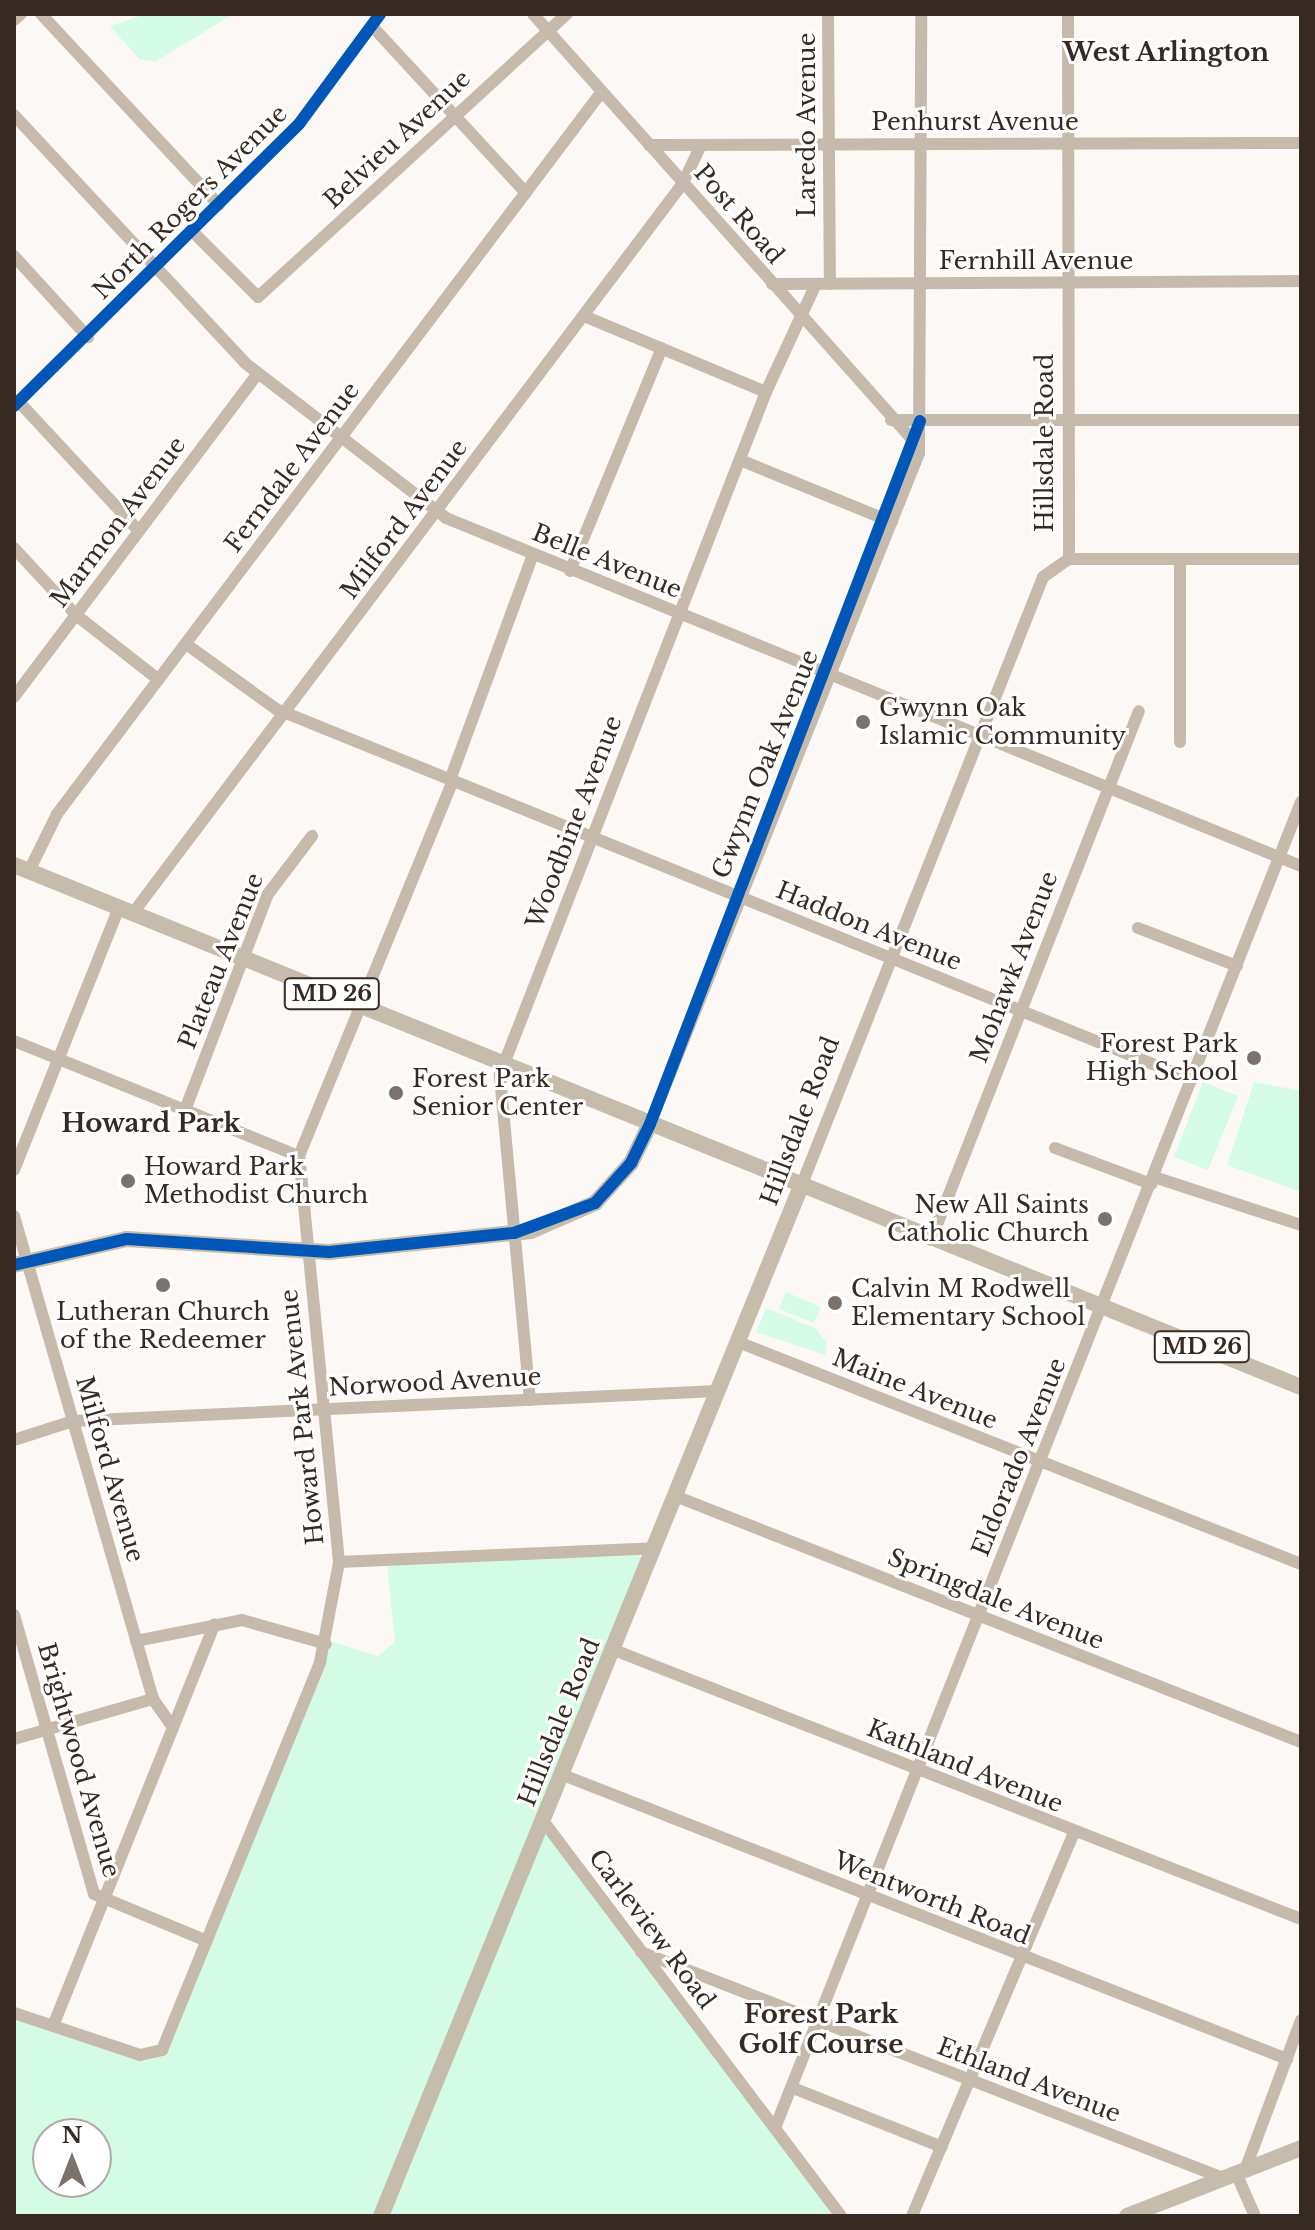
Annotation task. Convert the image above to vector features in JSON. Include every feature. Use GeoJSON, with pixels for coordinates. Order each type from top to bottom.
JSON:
{"type":"FeatureCollection","features":[{"type":"Feature","properties":{"kind":"main road","name":"MD 26"},"geometry":{"type":"LineString","coordinates":[[22,868],[503,1063],[800,1189],[1301,1387]]}},
{"type":"Feature","properties":{"kind":"main road","name":"Gwynn Oak Avenue"},"geometry":{"type":"LineString","coordinates":[[20,1263],[127,1239],[308,1252],[514,1233],[595,1203],[625,1171],[650,1124]]}},
{"type":"Feature","properties":{"kind":"main road","name":"Hillsdale Road"},"geometry":{"type":"LineString","coordinates":[[381,2216],[800,1189]]}},
{"type":"Feature","properties":{"kind":"main road"},"geometry":{"type":"LineString","coordinates":[[1127,2216],[1301,2148]]}},
{"type":"Feature","properties":{"kind":"street"},"geometry":{"type":"LineString","coordinates":[[14,20],[21,14]]}},
{"type":"Feature","properties":{"kind":"street"},"geometry":{"type":"LineString","coordinates":[[41,14],[219,205]]}},
{"type":"Feature","properties":{"kind":"street","name":"North Rogers Avenue"},"geometry":{"type":"LineString","coordinates":[[16,404],[88,337],[315,107],[380,14]]}},
{"type":"Feature","properties":{"kind":"street","name":"Post Road"},"geometry":{"type":"LineString","coordinates":[[533,14],[600,94],[683,183],[891,420],[913,440]]}},
{"type":"Feature","properties":{"kind":"street","name":"Belvieu Avenue"},"geometry":{"type":"LineString","coordinates":[[193,232],[258,297],[567,14]]}},
{"type":"Feature","properties":{"kind":"street","name":"Laredo Avenue"},"geometry":{"type":"LineString","coordinates":[[828,14],[830,284]]}},
{"type":"Feature","properties":{"kind":"street","name":"Gwynn Oak Avenue"},"geometry":{"type":"LineString","coordinates":[[650,1124],[889,521],[919,453],[921,14]]}},
{"type":"Feature","properties":{"kind":"street","name":"Hillsdale Road"},"geometry":{"type":"LineString","coordinates":[[800,1189],[1036,587],[1069,559],[1068,14]]}},
{"type":"Feature","properties":{"kind":"street"},"geometry":{"type":"LineString","coordinates":[[372,26],[526,193]]}},
{"type":"Feature","properties":{"kind":"street","name":"Ferndale Avenue"},"geometry":{"type":"LineString","coordinates":[[22,868],[57,814],[600,94]]}},
{"type":"Feature","properties":{"kind":"street","name":"Belle Avenue"},"geometry":{"type":"LineString","coordinates":[[14,115],[257,374],[437,511],[570,571],[1301,866]]}},
{"type":"Feature","properties":{"kind":"street","name":"Penhurst Avenue"},"geometry":{"type":"LineString","coordinates":[[649,145],[1301,143]]}},
{"type":"Feature","properties":{"kind":"street","name":"Milford Avenue"},"geometry":{"type":"LineString","coordinates":[[14,1170],[59,1059],[126,910],[286,713],[683,183],[701,145]]}},
{"type":"Feature","properties":{"kind":"street"},"geometry":{"type":"LineString","coordinates":[[14,256],[88,337]]}},
{"type":"Feature","properties":{"kind":"street","name":"Fernhill Avenue"},"geometry":{"type":"LineString","coordinates":[[772,284],[1301,281]]}},
{"type":"Feature","properties":{"kind":"street","name":"Woodbine Avenue"},"geometry":{"type":"LineString","coordinates":[[530,1400],[514,1233],[503,1063],[766,392],[798,314],[816,284]]}},
{"type":"Feature","properties":{"kind":"street"},"geometry":{"type":"LineString","coordinates":[[584,316],[766,392]]}},
{"type":"Feature","properties":{"kind":"street"},"geometry":{"type":"LineString","coordinates":[[570,571],[662,348]]}},
{"type":"Feature","properties":{"kind":"street","name":"Marmon Avenue"},"geometry":{"type":"LineString","coordinates":[[14,697],[257,374]]}},
{"type":"Feature","properties":{"kind":"street"},"geometry":{"type":"LineString","coordinates":[[16,404],[139,531]]}},
{"type":"Feature","properties":{"kind":"street"},"geometry":{"type":"LineString","coordinates":[[891,420],[1301,420]]}},
{"type":"Feature","properties":{"kind":"street","name":"Gwynn Oak Avenue"},"geometry":{"type":"LineString","coordinates":[[889,521],[920,421]]}},
{"type":"Feature","properties":{"kind":"street"},"geometry":{"type":"LineString","coordinates":[[740,460],[889,521]]}},
{"type":"Feature","properties":{"kind":"street"},"geometry":{"type":"LineString","coordinates":[[14,548],[76,615],[159,680]]}},
{"type":"Feature","properties":{"kind":"street","name":"Howard Park Avenue"},"geometry":{"type":"LineString","coordinates":[[53,2026],[145,2056],[164,2046],[326,1644],[339,1562],[299,1156],[451,781],[533,555]]}},
{"type":"Feature","properties":{"kind":"street"},"geometry":{"type":"LineString","coordinates":[[1069,559],[1301,559]]}},
{"type":"Feature","properties":{"kind":"street"},"geometry":{"type":"LineString","coordinates":[[1180,559],[1180,742]]}},
{"type":"Feature","properties":{"kind":"street","name":"Haddon Avenue"},"geometry":{"type":"LineString","coordinates":[[186,644],[286,713],[1192,1080]]}},
{"type":"Feature","properties":{"kind":"street","name":"Mohawk Avenue"},"geometry":{"type":"LineString","coordinates":[[931,1240],[1139,711]]}},
{"type":"Feature","properties":{"kind":"street","name":"Eldorado Avenue"},"geometry":{"type":"LineString","coordinates":[[775,2128],[1301,802]]}},
{"type":"Feature","properties":{"kind":"street","name":"Plateau Avenue"},"geometry":{"type":"LineString","coordinates":[[185,1110],[273,883],[312,836]]}},
{"type":"Feature","properties":{"kind":"street"},"geometry":{"type":"LineString","coordinates":[[1138,928],[1237,966]]}},
{"type":"Feature","properties":{"kind":"street"},"geometry":{"type":"LineString","coordinates":[[14,1041],[299,1156]]}},
{"type":"Feature","properties":{"kind":"street"},"geometry":{"type":"LineString","coordinates":[[1055,1148],[1301,1225]]}},
{"type":"Feature","properties":{"kind":"street","name":"Milford Avenue"},"geometry":{"type":"LineString","coordinates":[[14,1216],[20,1263],[73,1421],[153,1699],[173,1728]]}},
{"type":"Feature","properties":{"kind":"street","name":"Maine Avenue"},"geometry":{"type":"LineString","coordinates":[[738,1342],[1301,1564]]}},
{"type":"Feature","properties":{"kind":"street","name":"Norwood Avenue"},"geometry":{"type":"LineString","coordinates":[[14,1440],[73,1421],[717,1391]]}},
{"type":"Feature","properties":{"kind":"street","name":"Springdale Avenue"},"geometry":{"type":"LineString","coordinates":[[675,1496],[1301,1742]]}},
{"type":"Feature","properties":{"kind":"street"},"geometry":{"type":"LineString","coordinates":[[339,1562],[655,1548]]}},
{"type":"Feature","properties":{"kind":"street","name":"Brightwood Avenue"},"geometry":{"type":"LineString","coordinates":[[14,1615],[94,1894],[207,1941]]}},
{"type":"Feature","properties":{"kind":"street"},"geometry":{"type":"LineString","coordinates":[[136,1641],[215,1624],[250,1622],[326,1644]]}},
{"type":"Feature","properties":{"kind":"street"},"geometry":{"type":"LineString","coordinates":[[14,2013],[53,2026],[215,1624]]}},
{"type":"Feature","properties":{"kind":"street","name":"Kathland Avenue"},"geometry":{"type":"LineString","coordinates":[[614,1650],[1074,1833],[1301,1919]]}},
{"type":"Feature","properties":{"kind":"street"},"geometry":{"type":"LineString","coordinates":[[14,1739],[153,1699]]}},
{"type":"Feature","properties":{"kind":"street","name":"Wentworth Road"},"geometry":{"type":"LineString","coordinates":[[563,1775],[1287,2059]]}},
{"type":"Feature","properties":{"kind":"street","name":"Carleview Road"},"geometry":{"type":"LineString","coordinates":[[544,1822],[841,2216]]}},
{"type":"Feature","properties":{"kind":"street"},"geometry":{"type":"LineString","coordinates":[[912,2216],[1074,1833]]}},
{"type":"Feature","properties":{"kind":"street","name":"Ethland Avenue"},"geometry":{"type":"LineString","coordinates":[[641,1952],[970,2080],[1234,2174]]}},
{"type":"Feature","properties":{"kind":"street"},"geometry":{"type":"LineString","coordinates":[[1255,2216],[1234,2174],[1287,2059],[1301,2020]]}},
{"type":"Feature","properties":{"kind":"street"},"geometry":{"type":"LineString","coordinates":[[793,2088],[942,2147]]}},
{"type":"Feature","properties":{"kind":"green space"},"geometry":{"type":"Polygon","coordinates":[[[146,14],[233,14],[155,62],[139,59],[110,26],[146,14]]]}},
{"type":"Feature","properties":{"kind":"green space"},"geometry":{"type":"Polygon","coordinates":[[[1203,1082],[1238,1096],[1208,1170],[1174,1157],[1203,1082]]]}},
{"type":"Feature","properties":{"kind":"green space"},"geometry":{"type":"Polygon","coordinates":[[[1254,1082],[1301,1091],[1301,1192],[1227,1165],[1254,1082]]]}},
{"type":"Feature","properties":{"kind":"green space"},"geometry":{"type":"Polygon","coordinates":[[[786,1292],[821,1307],[814,1323],[779,1309],[786,1292]]]}},
{"type":"Feature","properties":{"kind":"green space"},"geometry":{"type":"Polygon","coordinates":[[[766,1308],[815,1328],[827,1343],[825,1355],[756,1332],[766,1308]]]}},
{"type":"Feature","properties":{"kind":"green space","name":"Forest Park Golf Course"},"geometry":{"type":"Polygon","coordinates":[[[639,1554],[643,1559],[539,1820],[836,2216],[14,2216],[14,2019],[143,2060],[165,2053],[332,1642],[378,1656],[395,1642],[387,1564],[639,1554]]]}},
{"type":"Feature","properties":{"kind":"cycle path"},"geometry":{"type":"LineString","coordinates":[[14,406],[299,124],[380,14]]}},
{"type":"Feature","properties":{"kind":"cycle path"},"geometry":{"type":"LineString","coordinates":[[14,1265],[127,1239],[329,1252],[514,1233],[595,1203],[631,1163],[650,1124],[920,421]]}},
{"type":"Feature","properties":{"kind":"place","name":"Gwynn Oak Islamic Community"},"geometry":{"type":"Point","coordinates":[863,722]}},
{"type":"Feature","properties":{"kind":"place","name":"Forest Park High School"},"geometry":{"type":"Point","coordinates":[1254,1058]}},
{"type":"Feature","properties":{"kind":"place","name":"Forest Park Senior Center"},"geometry":{"type":"Point","coordinates":[396,1093]}},
{"type":"Feature","properties":{"kind":"place","name":"Howard Park Methodist Church"},"geometry":{"type":"Point","coordinates":[128,1181]}},
{"type":"Feature","properties":{"kind":"place","name":"New All Saints Catholic Church"},"geometry":{"type":"Point","coordinates":[1105,1219]}},
{"type":"Feature","properties":{"kind":"place","name":"Lutheran Church of the Redeemer"},"geometry":{"type":"Point","coordinates":[163,1285]}},
{"type":"Feature","properties":{"kind":"place","name":"Calvin M Rodwell Elementary School"},"geometry":{"type":"Point","coordinates":[835,1303]}},
{"type":"Feature","properties":{"kind":"district","name":"West Arlington"},"geometry":{"type":"Point","coordinates":[1166,53]}},
{"type":"Feature","properties":{"kind":"district","name":"Howard Park"},"geometry":{"type":"Point","coordinates":[151,1124]}},
{"type":"Feature","properties":{"kind":"district","name":"Forest Park Golf Course"},"geometry":{"type":"Point","coordinates":[821,2030]}}]}
